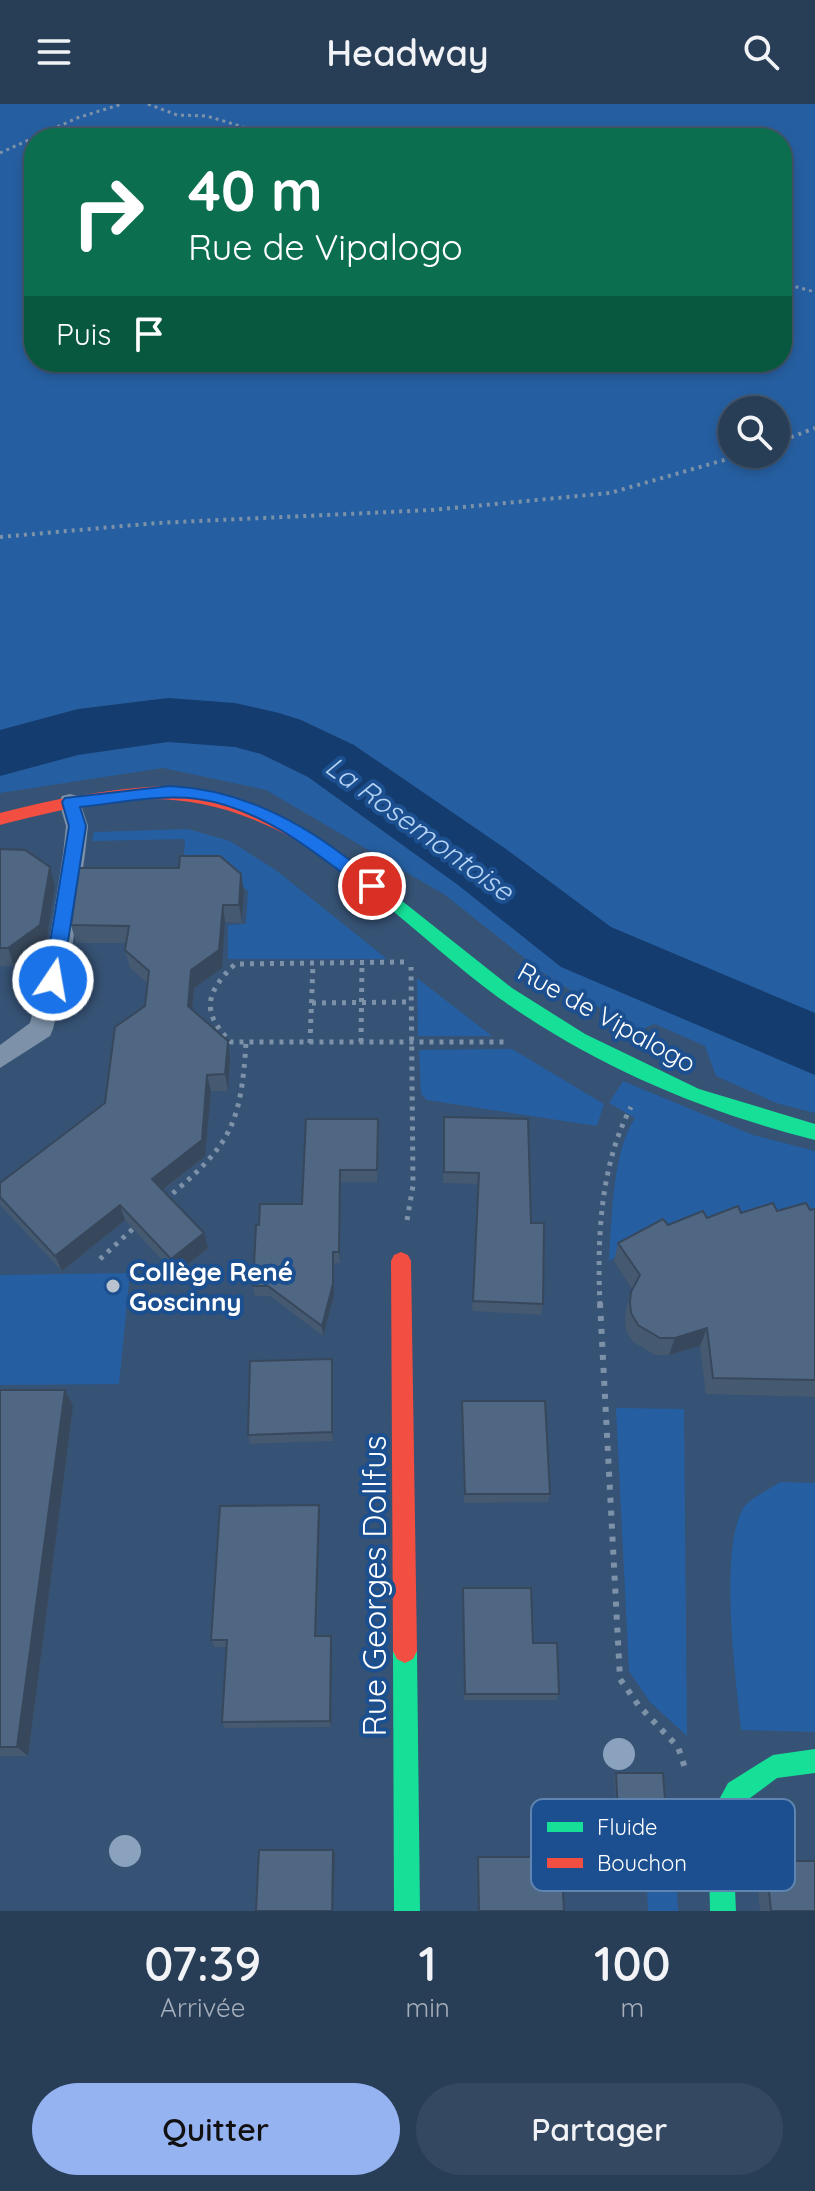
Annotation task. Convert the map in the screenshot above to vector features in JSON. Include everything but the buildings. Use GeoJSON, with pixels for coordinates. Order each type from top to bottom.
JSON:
{"type":"FeatureCollection","features":[{"type":"Feature","properties":{"kind":"street","name":"Rue de Vipalogo"},"geometry":{"type":"LineString","coordinates":[[0,819],[70,802],[170,792],[198,793],[252,809],[312,840],[504,992],[579,1037],[649,1075],[729,1110],[815,1132]]}},
{"type":"Feature","properties":{"kind":"street","name":"Rue Georges Dollfus"},"geometry":{"type":"LineString","coordinates":[[401,1261],[407,1911]]}},
{"type":"Feature","properties":{"kind":"street"},"geometry":{"type":"LineString","coordinates":[[733,1799],[737,1792],[773,1767],[815,1761]]}},
{"type":"Feature","properties":{"kind":"street"},"geometry":{"type":"LineString","coordinates":[[722,1891],[723,1911]]}},
{"type":"Feature","properties":{"kind":"lane"},"geometry":{"type":"LineString","coordinates":[[0,1058],[41,1029],[59,956],[74,854],[77,826],[70,802]]}},
{"type":"Feature","properties":{"kind":"path"},"geometry":{"type":"LineString","coordinates":[[55,128],[122,104]]}},
{"type":"Feature","properties":{"kind":"path"},"geometry":{"type":"LineString","coordinates":[[148,104],[177,115],[207,116],[246,128]]}},
{"type":"Feature","properties":{"kind":"path"},"geometry":{"type":"LineString","coordinates":[[0,153],[24,142]]}},
{"type":"Feature","properties":{"kind":"path"},"geometry":{"type":"LineString","coordinates":[[792,286],[815,292]]}},
{"type":"Feature","properties":{"kind":"path"},"geometry":{"type":"LineString","coordinates":[[790,438],[815,428]]}},
{"type":"Feature","properties":{"kind":"path"},"geometry":{"type":"LineString","coordinates":[[0,537],[157,523],[431,510],[610,493],[718,462]]}},
{"type":"Feature","properties":{"kind":"path"},"geometry":{"type":"LineString","coordinates":[[401,1261],[413,1186],[410,1043],[411,962],[235,964],[220,977],[212,991],[209,1014],[215,1029],[231,1042],[410,1043],[516,1042]]}},
{"type":"Feature","properties":{"kind":"path"},"geometry":{"type":"LineString","coordinates":[[310,1043],[313,963]]}},
{"type":"Feature","properties":{"kind":"path"},"geometry":{"type":"LineString","coordinates":[[361,1042],[362,963]]}},
{"type":"Feature","properties":{"kind":"path"},"geometry":{"type":"LineString","coordinates":[[312,1003],[410,1002]]}},
{"type":"Feature","properties":{"kind":"path"},"geometry":{"type":"LineString","coordinates":[[154,1210],[211,1160],[227,1135],[244,1089],[246,1042]]}},
{"type":"Feature","properties":{"kind":"path"},"geometry":{"type":"LineString","coordinates":[[631,1106],[623,1119],[612,1157],[602,1225],[599,1275],[616,1646],[620,1679],[639,1706],[678,1747],[686,1771]]}},
{"type":"Feature","properties":{"kind":"path"},"geometry":{"type":"LineString","coordinates":[[100,1259],[142,1221]]}},
{"type":"Feature","properties":{"kind":"shaded area"},"geometry":{"type":"Polygon","coordinates":[[[0,104],[815,104],[815,1113],[776,1103],[716,1076],[705,1046],[655,1024],[638,1031],[546,975],[445,895],[266,790],[163,768],[0,793],[0,104]]]}},
{"type":"Feature","properties":{"kind":"shaded area"},"geometry":{"type":"Polygon","coordinates":[[[188,829],[230,841],[277,871],[387,959],[228,959],[228,925],[246,924],[248,891],[225,872],[183,872],[185,839],[92,841],[94,832],[188,829]]]}},
{"type":"Feature","properties":{"kind":"shaded area"},"geometry":{"type":"Polygon","coordinates":[[[417,978],[492,1036],[418,1036],[417,978]]]}},
{"type":"Feature","properties":{"kind":"shaded area"},"geometry":{"type":"Polygon","coordinates":[[[512,1049],[604,1104],[597,1126],[427,1100],[421,1094],[419,1050],[512,1049]]]}},
{"type":"Feature","properties":{"kind":"shaded area"},"geometry":{"type":"Polygon","coordinates":[[[623,1081],[753,1135],[815,1151],[815,1217],[651,1236],[609,1261],[617,1167],[627,1132],[635,1118],[609,1103],[623,1081]]]}},
{"type":"Feature","properties":{"kind":"shaded area"},"geometry":{"type":"Polygon","coordinates":[[[130,1273],[119,1384],[0,1385],[0,1275],[130,1273]]]}},
{"type":"Feature","properties":{"kind":"shaded area"},"geometry":{"type":"Polygon","coordinates":[[[616,1408],[684,1409],[687,1736],[650,1702],[629,1671],[616,1408]]]}},
{"type":"Feature","properties":{"kind":"shaded area"},"geometry":{"type":"Polygon","coordinates":[[[780,1482],[815,1483],[815,1732],[741,1730],[730,1582],[736,1526],[744,1507],[780,1482]]]}},
{"type":"Feature","properties":{"kind":"shaded area"},"geometry":{"type":"Polygon","coordinates":[[[647,1891],[677,1891],[678,1911],[648,1911],[647,1891]]]}},
{"type":"Feature","properties":{"kind":"waterway","name":"La Rosemontoise"},"geometry":{"type":"LineString","coordinates":[[0,753],[78,732],[168,720],[235,725],[279,736],[331,761],[482,867],[586,947],[815,1045]]}},
{"type":"Feature","properties":{"kind":"traffic: fast"},"geometry":{"type":"LineString","coordinates":[[387,896],[490,982],[615,1060],[732,1109],[815,1132]]}},
{"type":"Feature","properties":{"kind":"traffic: fast"},"geometry":{"type":"LineString","coordinates":[[405,1651],[407,1911]]}},
{"type":"Feature","properties":{"kind":"traffic: fast"},"geometry":{"type":"LineString","coordinates":[[733,1799],[737,1792],[773,1767],[815,1761]]}},
{"type":"Feature","properties":{"kind":"traffic: fast"},"geometry":{"type":"LineString","coordinates":[[722,1891],[723,1911]]}},
{"type":"Feature","properties":{"kind":"traffic: jam"},"geometry":{"type":"LineString","coordinates":[[0,819],[114,794],[162,792],[206,797],[248,809],[292,829],[387,896]]}},
{"type":"Feature","properties":{"kind":"traffic: jam"},"geometry":{"type":"LineString","coordinates":[[401,1261],[405,1651]]}},
{"type":"Feature","properties":{"kind":"place","name":"Collège René Goscinny"},"geometry":{"type":"Point","coordinates":[113,1286]}},
{"type":"Feature","properties":{"kind":"route"},"geometry":{"type":"LineString","coordinates":[[53,980],[77,826],[70,802],[140,792],[198,793],[225,800],[252,809],[312,840],[372,886]]}}]}
